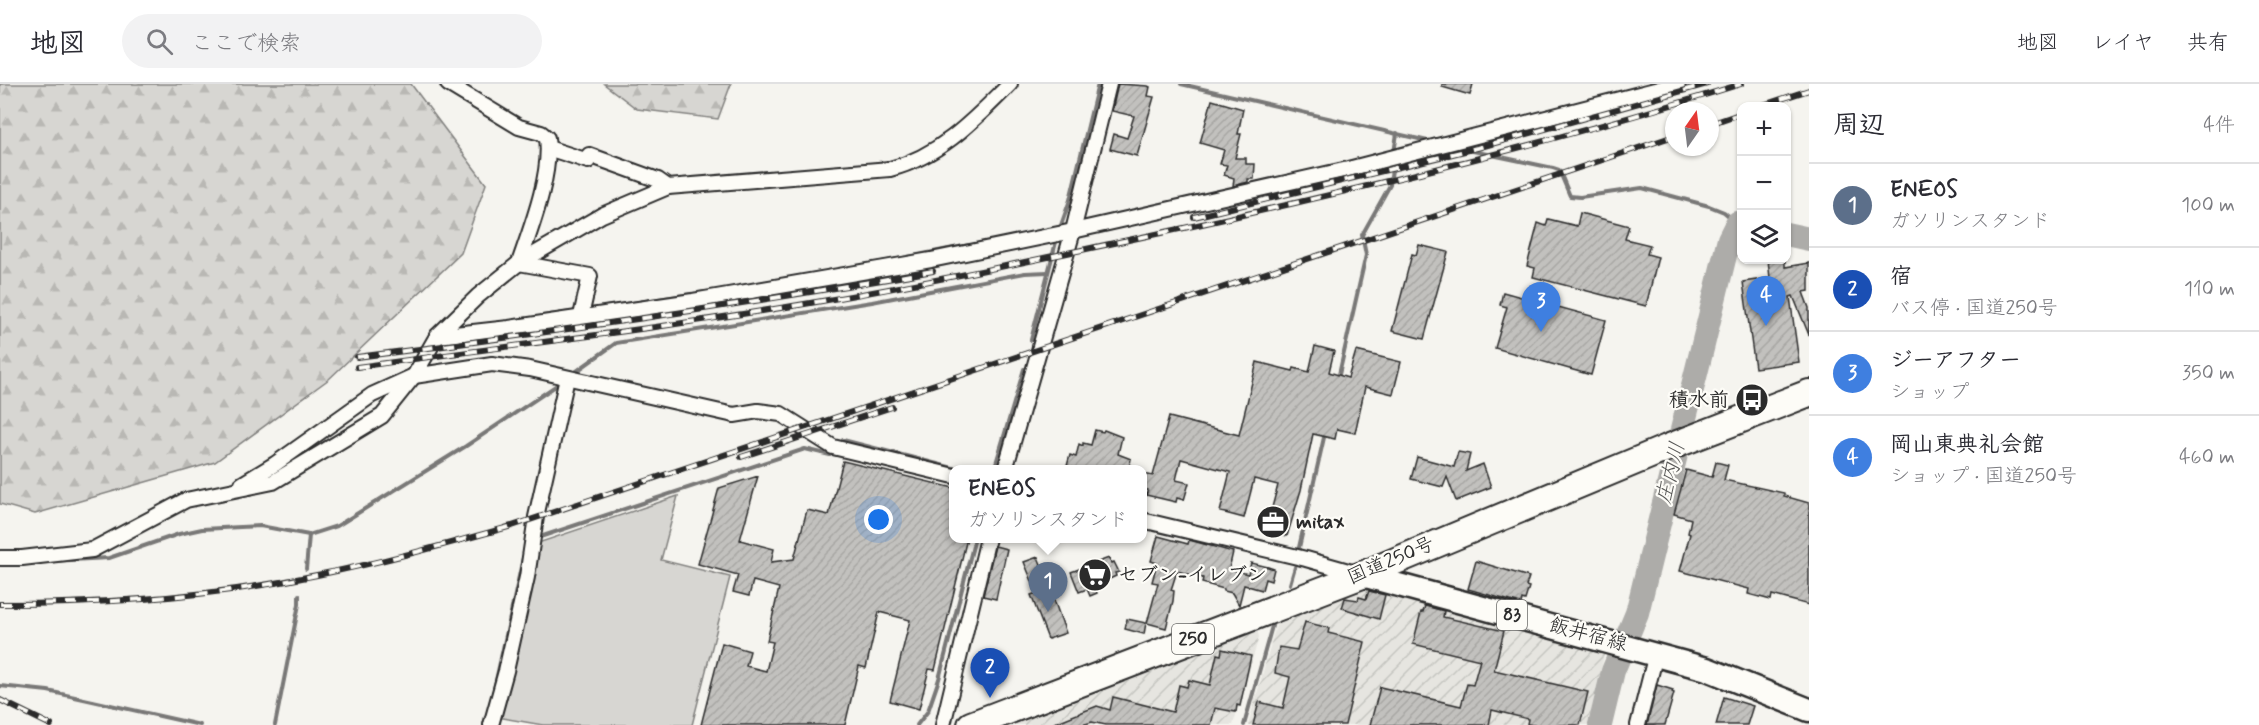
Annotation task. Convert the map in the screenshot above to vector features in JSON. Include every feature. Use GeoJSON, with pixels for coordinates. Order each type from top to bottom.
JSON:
{"type":"FeatureCollection","features":[{"type":"Feature","properties":{"kind":"highway","name":"国道250号"},"geometry":{"type":"LineString","coordinates":[[971,725],[1362,575],[1415,551],[1809,393]]}},
{"type":"Feature","properties":{"kind":"main road"},"geometry":{"type":"LineString","coordinates":[[1415,551],[1406,562],[1403,573],[1415,589]]}},
{"type":"Feature","properties":{"kind":"main road","name":"飯井宿線"},"geometry":{"type":"LineString","coordinates":[[1362,575],[1707,669],[1809,710]]}},
{"type":"Feature","properties":{"kind":"street"},"geometry":{"type":"LineString","coordinates":[[448,84],[519,127],[541,133],[547,138],[548,148],[538,210],[519,263]]}},
{"type":"Feature","properties":{"kind":"street"},"geometry":{"type":"LineString","coordinates":[[0,558],[22,558],[92,550],[186,500],[273,482],[382,416],[414,376],[437,336],[478,296],[519,263],[602,215],[668,187],[890,169],[909,164],[949,142],[1010,84]]}},
{"type":"Feature","properties":{"kind":"street"},"geometry":{"type":"LineString","coordinates":[[1006,465],[1064,233],[1108,84]]}},
{"type":"Feature","properties":{"kind":"street"},"geometry":{"type":"LineString","coordinates":[[437,336],[509,328],[582,312],[693,300],[822,279],[1064,233],[1393,158],[1678,84]]}},
{"type":"Feature","properties":{"kind":"street"},"geometry":{"type":"LineString","coordinates":[[548,148],[588,161],[590,155],[658,180],[668,187]]}},
{"type":"Feature","properties":{"kind":"street"},"geometry":{"type":"LineString","coordinates":[[519,263],[590,276],[582,312]]}},
{"type":"Feature","properties":{"kind":"street"},"geometry":{"type":"LineString","coordinates":[[233,490],[275,464],[372,395],[414,376],[492,364],[530,369],[734,415],[758,411],[780,414],[833,447],[949,475]]}},
{"type":"Feature","properties":{"kind":"street"},"geometry":{"type":"LineString","coordinates":[[491,725],[508,660],[567,378]]}},
{"type":"Feature","properties":{"kind":"street"},"geometry":{"type":"LineString","coordinates":[[1147,521],[1306,559],[1362,575]]}},
{"type":"Feature","properties":{"kind":"street"},"geometry":{"type":"LineString","coordinates":[[943,725],[987,543]]}},
{"type":"Feature","properties":{"kind":"street"},"geometry":{"type":"LineString","coordinates":[[1638,725],[1649,652]]}},
{"type":"Feature","properties":{"kind":"shaded area"},"geometry":{"type":"Polygon","coordinates":[[[1363,588],[1605,652],[1588,725],[1248,725],[1278,618],[1363,588]]]}},
{"type":"Feature","properties":{"kind":"shaded area"},"geometry":{"type":"Polygon","coordinates":[[[1256,625],[1259,637],[1233,725],[1005,725],[1256,625]]]}},
{"type":"Feature","properties":{"kind":"green space"},"geometry":{"type":"Polygon","coordinates":[[[0,84],[411,84],[486,184],[461,253],[329,379],[215,462],[35,514],[0,504],[0,84]]]}},
{"type":"Feature","properties":{"kind":"green space"},"geometry":{"type":"Polygon","coordinates":[[[604,84],[731,84],[718,119],[637,109],[604,84]]]}},
{"type":"Feature","properties":{"kind":"green space"},"geometry":{"type":"Polygon","coordinates":[[[678,496],[661,560],[730,577],[692,725],[543,725],[497,717],[538,543],[678,496]]]}},
{"type":"Feature","properties":{"kind":"building"},"geometry":{"type":"Polygon","coordinates":[[[1118,84],[1148,86],[1150,87],[1148,96],[1154,97],[1137,156],[1110,149],[1114,134],[1127,138],[1134,116],[1112,111],[1118,84]]]}},
{"type":"Feature","properties":{"kind":"building"},"geometry":{"type":"Polygon","coordinates":[[[1442,84],[1473,84],[1470,95],[1442,87],[1442,84]]]}},
{"type":"Feature","properties":{"kind":"building"},"geometry":{"type":"Polygon","coordinates":[[[1212,100],[1243,109],[1238,134],[1241,134],[1235,158],[1246,158],[1246,164],[1255,164],[1254,179],[1248,179],[1248,182],[1233,186],[1234,178],[1224,175],[1227,165],[1220,164],[1224,150],[1200,143],[1212,100]]]}},
{"type":"Feature","properties":{"kind":"building"},"geometry":{"type":"Polygon","coordinates":[[[1580,213],[1629,226],[1625,239],[1650,245],[1647,254],[1658,257],[1646,306],[1533,277],[1535,268],[1527,266],[1538,223],[1546,226],[1548,219],[1577,226],[1580,213]]]}},
{"type":"Feature","properties":{"kind":"building"},"geometry":{"type":"Polygon","coordinates":[[[1419,245],[1448,252],[1424,339],[1392,331],[1412,254],[1416,255],[1419,245]]]}},
{"type":"Feature","properties":{"kind":"building"},"geometry":{"type":"Polygon","coordinates":[[[1809,263],[1809,291],[1803,292],[1809,308],[1809,335],[1793,296],[1790,297],[1799,362],[1755,368],[1743,282],[1770,278],[1768,264],[1785,264],[1785,267],[1809,263]]]}},
{"type":"Feature","properties":{"kind":"building"},"geometry":{"type":"Polygon","coordinates":[[[1503,292],[1606,320],[1591,375],[1495,348],[1507,307],[1500,305],[1503,292]]]}},
{"type":"Feature","properties":{"kind":"building"},"geometry":{"type":"Polygon","coordinates":[[[1315,346],[1334,351],[1329,372],[1348,378],[1356,351],[1401,362],[1393,394],[1365,387],[1355,433],[1337,429],[1335,439],[1313,434],[1301,490],[1287,536],[1266,530],[1278,485],[1254,479],[1244,518],[1220,512],[1230,472],[1181,459],[1176,480],[1189,483],[1184,500],[1177,498],[1176,502],[1147,495],[1147,475],[1153,476],[1169,417],[1239,435],[1257,362],[1293,371],[1294,368],[1309,372],[1315,346]]]}},
{"type":"Feature","properties":{"kind":"building"},"geometry":{"type":"Polygon","coordinates":[[[1095,430],[1103,432],[1104,430],[1122,437],[1118,454],[1131,459],[1130,465],[1067,465],[1070,455],[1076,457],[1079,444],[1091,445],[1095,430]]]}},
{"type":"Feature","properties":{"kind":"building"},"geometry":{"type":"Polygon","coordinates":[[[1458,452],[1470,454],[1466,471],[1483,464],[1491,487],[1456,501],[1447,477],[1443,487],[1411,479],[1417,457],[1454,467],[1458,452]]]}},
{"type":"Feature","properties":{"kind":"building"},"geometry":{"type":"Polygon","coordinates":[[[843,461],[949,487],[949,543],[966,543],[935,670],[929,669],[919,709],[890,701],[910,620],[879,612],[866,668],[859,666],[845,725],[701,725],[722,643],[750,651],[746,666],[766,671],[773,642],[767,641],[779,588],[753,581],[749,596],[733,592],[738,575],[698,564],[719,488],[758,476],[740,540],[774,549],[771,562],[794,559],[807,510],[829,515],[843,461]]]}},
{"type":"Feature","properties":{"kind":"building"},"geometry":{"type":"Polygon","coordinates":[[[1716,462],[1728,465],[1724,480],[1784,493],[1784,496],[1809,503],[1809,605],[1772,595],[1771,600],[1748,594],[1749,589],[1680,571],[1690,534],[1688,533],[1691,519],[1674,514],[1686,470],[1712,477],[1716,462]]]}},
{"type":"Feature","properties":{"kind":"building"},"geometry":{"type":"Polygon","coordinates":[[[1158,536],[1188,544],[1189,540],[1233,552],[1229,569],[1248,574],[1251,563],[1268,567],[1274,569],[1271,581],[1265,579],[1262,590],[1244,585],[1239,605],[1232,593],[1202,583],[1203,578],[1177,571],[1171,590],[1174,591],[1173,601],[1166,628],[1147,623],[1158,583],[1152,582],[1157,563],[1151,561],[1158,536]]]}},
{"type":"Feature","properties":{"kind":"building"},"geometry":{"type":"Polygon","coordinates":[[[995,546],[1007,549],[996,599],[983,596],[995,546]]]}},
{"type":"Feature","properties":{"kind":"building"},"geometry":{"type":"Polygon","coordinates":[[[1038,557],[1045,574],[1048,573],[1054,587],[1050,589],[1066,633],[1048,639],[1031,595],[1037,593],[1024,562],[1038,557]]]}},
{"type":"Feature","properties":{"kind":"building"},"geometry":{"type":"Polygon","coordinates":[[[1109,558],[1119,572],[1115,573],[1116,576],[1094,586],[1097,593],[1090,596],[1087,589],[1079,592],[1071,572],[1109,558]]]}},
{"type":"Feature","properties":{"kind":"building"},"geometry":{"type":"Polygon","coordinates":[[[1476,561],[1529,577],[1525,600],[1522,599],[1521,604],[1468,589],[1476,561]]]}},
{"type":"Feature","properties":{"kind":"building"},"geometry":{"type":"Polygon","coordinates":[[[1369,591],[1385,595],[1379,619],[1342,608],[1345,598],[1366,599],[1369,591]]]}},
{"type":"Feature","properties":{"kind":"building"},"geometry":{"type":"Polygon","coordinates":[[[1425,606],[1444,611],[1443,617],[1504,631],[1494,670],[1588,692],[1580,725],[1527,724],[1528,719],[1492,710],[1489,725],[1370,725],[1380,687],[1461,706],[1467,684],[1473,685],[1480,660],[1413,644],[1421,612],[1425,606]]]}},
{"type":"Feature","properties":{"kind":"building"},"geometry":{"type":"Polygon","coordinates":[[[1127,619],[1146,623],[1144,634],[1125,629],[1127,619]]]}},
{"type":"Feature","properties":{"kind":"building"},"geometry":{"type":"Polygon","coordinates":[[[1305,622],[1329,628],[1328,633],[1365,642],[1345,725],[1253,725],[1259,702],[1283,708],[1290,677],[1275,673],[1279,647],[1297,650],[1305,622]]]}},
{"type":"Feature","properties":{"kind":"building"},"geometry":{"type":"Polygon","coordinates":[[[1222,649],[1251,656],[1240,706],[1237,705],[1236,712],[1215,708],[1211,725],[1106,725],[1092,722],[1082,725],[1050,725],[1097,706],[1110,710],[1113,697],[1173,712],[1179,685],[1187,687],[1189,680],[1210,685],[1217,654],[1221,655],[1222,649]]]}},
{"type":"Feature","properties":{"kind":"building"},"geometry":{"type":"Polygon","coordinates":[[[1657,685],[1673,690],[1674,693],[1665,725],[1647,725],[1657,685]]]}},
{"type":"Feature","properties":{"kind":"building"},"geometry":{"type":"Polygon","coordinates":[[[1724,697],[1753,706],[1747,725],[1716,725],[1724,697]]]}},
{"type":"Feature","properties":{"kind":"waterway"},"geometry":{"type":"LineString","coordinates":[[1059,231],[1070,200],[1098,84]]}},
{"type":"Feature","properties":{"kind":"waterway"},"geometry":{"type":"LineString","coordinates":[[1181,84],[1432,142]]}},
{"type":"Feature","properties":{"kind":"waterway"},"geometry":{"type":"LineString","coordinates":[[1394,153],[1397,133]]}},
{"type":"Feature","properties":{"kind":"waterway"},"geometry":{"type":"LineString","coordinates":[[1454,147],[1559,170],[1570,196],[1580,197],[1642,188],[1709,206],[1724,212],[1737,223]]}},
{"type":"Feature","properties":{"kind":"waterway"},"geometry":{"type":"LineString","coordinates":[[1338,379],[1366,255],[1362,235],[1390,185],[1393,161]]}},
{"type":"Feature","properties":{"kind":"waterway","name":"庄内川"},"geometry":{"type":"LineString","coordinates":[[1600,725],[1613,671],[1637,613],[1729,239],[1737,223]]}},
{"type":"Feature","properties":{"kind":"waterway","name":"庄内川"},"geometry":{"type":"LineString","coordinates":[[1791,235],[1809,239]]}},
{"type":"Feature","properties":{"kind":"waterway"},"geometry":{"type":"LineString","coordinates":[[1031,340],[1057,238]]}},
{"type":"Feature","properties":{"kind":"waterway"},"geometry":{"type":"LineString","coordinates":[[877,263],[969,245]]}},
{"type":"Feature","properties":{"kind":"waterway"},"geometry":{"type":"LineString","coordinates":[[574,373],[616,343],[872,302],[1025,273],[1048,272]]}},
{"type":"Feature","properties":{"kind":"waterway"},"geometry":{"type":"LineString","coordinates":[[586,310],[704,292]]}},
{"type":"Feature","properties":{"kind":"waterway"},"geometry":{"type":"LineString","coordinates":[[542,316],[579,311]]}},
{"type":"Feature","properties":{"kind":"waterway"},"geometry":{"type":"LineString","coordinates":[[995,465],[1024,369]]}},
{"type":"Feature","properties":{"kind":"waterway"},"geometry":{"type":"LineString","coordinates":[[52,561],[109,558],[179,534],[202,529],[260,526],[309,535],[337,526],[466,446],[560,383]]}},
{"type":"Feature","properties":{"kind":"waterway"},"geometry":{"type":"LineString","coordinates":[[554,406],[559,384]]}},
{"type":"Feature","properties":{"kind":"waterway"},"geometry":{"type":"LineString","coordinates":[[1298,552],[1325,433]]}},
{"type":"Feature","properties":{"kind":"waterway"},"geometry":{"type":"LineString","coordinates":[[843,440],[949,467]]}},
{"type":"Feature","properties":{"kind":"waterway"},"geometry":{"type":"LineString","coordinates":[[537,538],[805,449],[830,455],[835,452]]}},
{"type":"Feature","properties":{"kind":"waterway"},"geometry":{"type":"LineString","coordinates":[[306,569],[309,535]]}},
{"type":"Feature","properties":{"kind":"waterway"},"geometry":{"type":"LineString","coordinates":[[917,725],[928,711],[939,679],[974,543]]}},
{"type":"Feature","properties":{"kind":"waterway"},"geometry":{"type":"LineString","coordinates":[[493,694],[523,558]]}},
{"type":"Feature","properties":{"kind":"waterway"},"geometry":{"type":"LineString","coordinates":[[1290,584],[1295,567]]}},
{"type":"Feature","properties":{"kind":"waterway"},"geometry":{"type":"LineString","coordinates":[[275,725],[299,595]]}},
{"type":"Feature","properties":{"kind":"waterway"},"geometry":{"type":"LineString","coordinates":[[1244,725],[1272,626]]}},
{"type":"Feature","properties":{"kind":"waterway"},"geometry":{"type":"LineString","coordinates":[[0,686],[48,691],[200,725]]}},
{"type":"Feature","properties":{"kind":"railway"},"geometry":{"type":"LineString","coordinates":[[1194,217],[1477,148],[1707,84]]}},
{"type":"Feature","properties":{"kind":"railway"},"geometry":{"type":"LineString","coordinates":[[357,367],[764,311],[1003,266],[1184,228],[1394,179],[1534,144],[1741,84]]}},
{"type":"Feature","properties":{"kind":"railway"},"geometry":{"type":"LineString","coordinates":[[1772,102],[1809,90]]}},
{"type":"Feature","properties":{"kind":"railway"},"geometry":{"type":"LineString","coordinates":[[1719,121],[1737,115]]}},
{"type":"Feature","properties":{"kind":"railway"},"geometry":{"type":"LineString","coordinates":[[0,604],[120,601],[239,589],[366,564],[512,526],[1665,139]]}},
{"type":"Feature","properties":{"kind":"railway"},"geometry":{"type":"LineString","coordinates":[[357,357],[646,318],[933,271]]}},
{"type":"Feature","properties":{"kind":"railway"},"geometry":{"type":"LineString","coordinates":[[741,457],[892,407]]}},
{"type":"Feature","properties":{"kind":"railway"},"geometry":{"type":"LineString","coordinates":[[0,700],[51,725]]}},
{"type":"Feature","properties":{"kind":"place","name":"岡山東典礼会館"},"geometry":{"type":"Point","coordinates":[1766,326]}},
{"type":"Feature","properties":{"kind":"place","name":"ジーアフター"},"geometry":{"type":"Point","coordinates":[1541,332]}},
{"type":"Feature","properties":{"kind":"place","name":"積水前"},"geometry":{"type":"Point","coordinates":[1752,400]}},
{"type":"Feature","properties":{"kind":"place","name":"mitax"},"geometry":{"type":"Point","coordinates":[1273,522]}},
{"type":"Feature","properties":{"kind":"place","name":"セブン-イレブン"},"geometry":{"type":"Point","coordinates":[1095,575]}},
{"type":"Feature","properties":{"kind":"place","name":"ENEOS"},"geometry":{"type":"Point","coordinates":[1048,612]}},
{"type":"Feature","properties":{"kind":"place","name":"宿"},"geometry":{"type":"Point","coordinates":[990,698]}}]}
